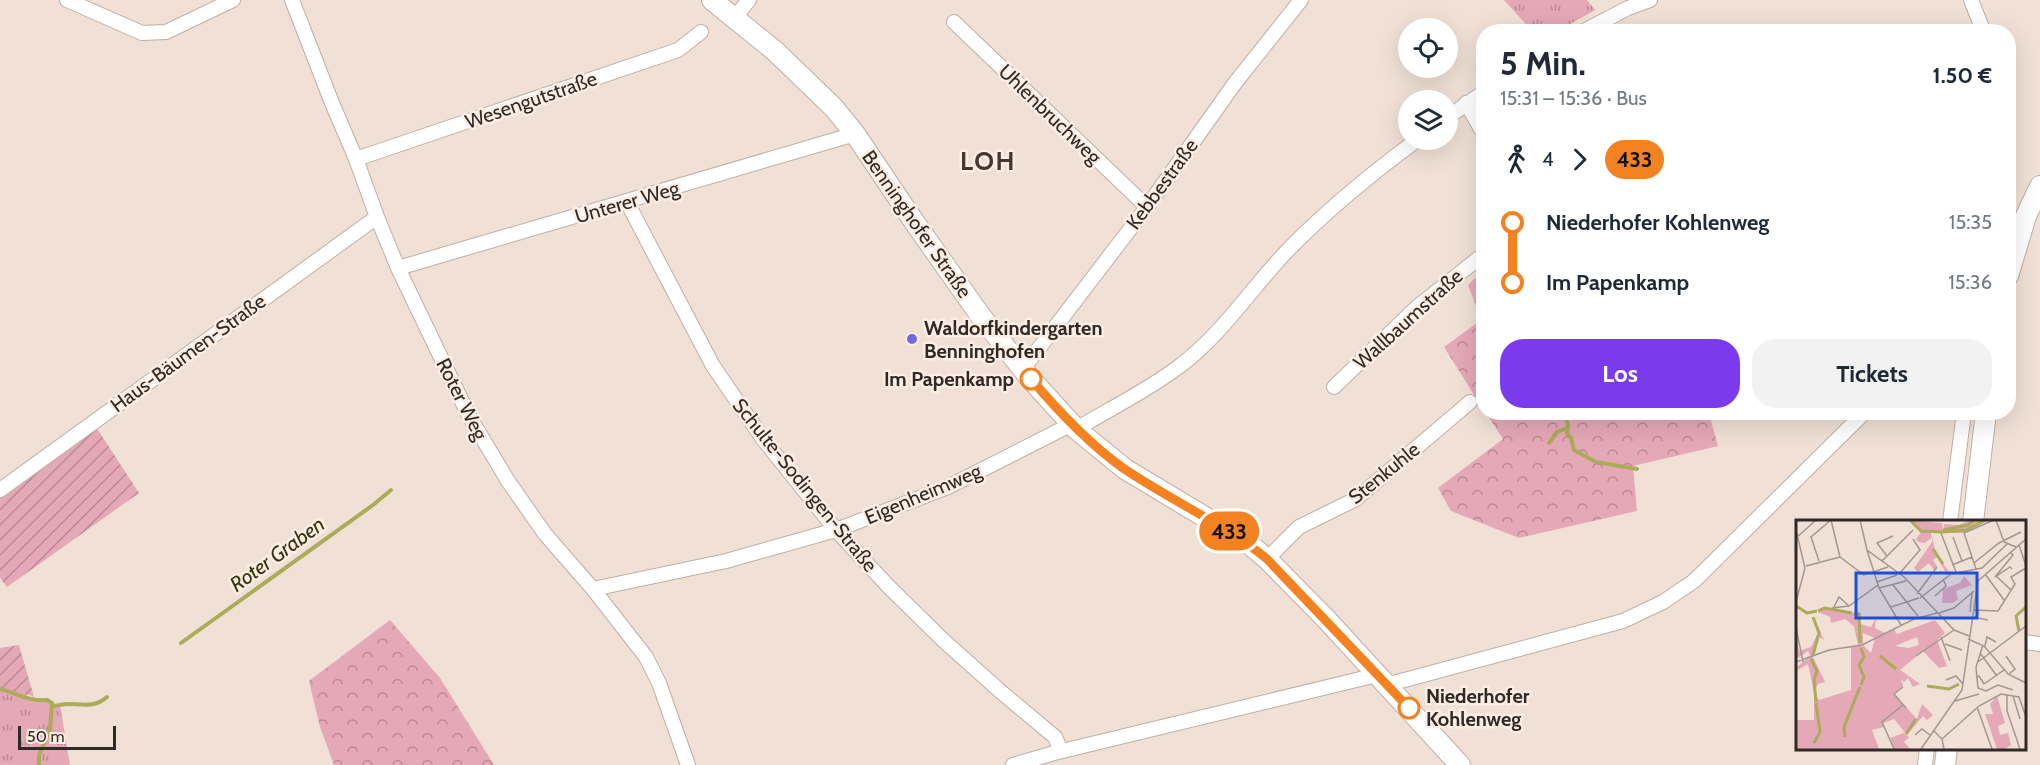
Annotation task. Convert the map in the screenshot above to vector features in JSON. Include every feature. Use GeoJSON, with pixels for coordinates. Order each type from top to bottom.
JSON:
{"type":"FeatureCollection","features":[{"type":"Feature","properties":{"kind":"main road","name":"Benninghofer Straße"},"geometry":{"type":"LineString","coordinates":[[712,0],[735,17],[808,81],[834,108],[855,134],[980,315],[1074,427],[1125,469],[1240,538],[1267,559],[1460,765]]}},
{"type":"Feature","properties":{"kind":"main road"},"geometry":{"type":"LineString","coordinates":[[2016,249],[2026,216],[2040,186]]}},
{"type":"Feature","properties":{"kind":"main road"},"geometry":{"type":"LineString","coordinates":[[1973,520],[1985,420]]}},
{"type":"Feature","properties":{"kind":"main road"},"geometry":{"type":"LineString","coordinates":[[1945,765],[1947,750]]}},
{"type":"Feature","properties":{"kind":"street"},"geometry":{"type":"LineString","coordinates":[[67,0],[142,33],[166,32],[233,0]]}},
{"type":"Feature","properties":{"kind":"street","name":"Roter Weg"},"geometry":{"type":"LineString","coordinates":[[292,0],[398,268],[469,416],[508,481],[545,534],[593,589],[646,657],[659,683],[688,765]]}},
{"type":"Feature","properties":{"kind":"street"},"geometry":{"type":"LineString","coordinates":[[735,17],[749,0]]}},
{"type":"Feature","properties":{"kind":"street","name":"Kebbestraße"},"geometry":{"type":"LineString","coordinates":[[1023,369],[1147,207],[1235,83],[1301,0]]}},
{"type":"Feature","properties":{"kind":"street"},"geometry":{"type":"LineString","coordinates":[[1598,24],[1628,8],[1650,0]]}},
{"type":"Feature","properties":{"kind":"street"},"geometry":{"type":"LineString","coordinates":[[1971,0],[1981,24]]}},
{"type":"Feature","properties":{"kind":"street","name":"Uhlenbruchweg"},"geometry":{"type":"LineString","coordinates":[[954,22],[1147,207]]}},
{"type":"Feature","properties":{"kind":"street","name":"Wesengutstraße"},"geometry":{"type":"LineString","coordinates":[[356,159],[678,50],[701,32]]}},
{"type":"Feature","properties":{"kind":"street"},"geometry":{"type":"LineString","coordinates":[[1458,109],[1476,97]]}},
{"type":"Feature","properties":{"kind":"street"},"geometry":{"type":"LineString","coordinates":[[1466,103],[1476,120]]}},
{"type":"Feature","properties":{"kind":"street","name":"Unterer Weg"},"geometry":{"type":"LineString","coordinates":[[398,268],[855,134]]}},
{"type":"Feature","properties":{"kind":"street"},"geometry":{"type":"LineString","coordinates":[[1074,427],[1178,368],[1236,311],[1288,251],[1404,150]]}},
{"type":"Feature","properties":{"kind":"street","name":"Schulte-Sodingen-Straße"},"geometry":{"type":"LineString","coordinates":[[627,202],[713,366],[763,439],[836,530],[888,586],[943,640],[1054,737],[1061,751]]}},
{"type":"Feature","properties":{"kind":"street","name":"Haus-Bäumen-Straße"},"geometry":{"type":"LineString","coordinates":[[0,490],[377,218]]}},
{"type":"Feature","properties":{"kind":"street","name":"Wallbaumstraße"},"geometry":{"type":"LineString","coordinates":[[1334,387],[1416,308],[1476,260]]}},
{"type":"Feature","properties":{"kind":"street","name":"Stenkuhle"},"geometry":{"type":"LineString","coordinates":[[1267,559],[1299,527],[1356,499],[1470,402]]}},
{"type":"Feature","properties":{"kind":"street"},"geometry":{"type":"LineString","coordinates":[[1013,765],[1061,751],[1382,680],[1623,621],[1663,602],[1694,581],[1857,420]]}},
{"type":"Feature","properties":{"kind":"street"},"geometry":{"type":"LineString","coordinates":[[1950,520],[1963,420]]}},
{"type":"Feature","properties":{"kind":"street","name":"Eigenheimweg"},"geometry":{"type":"LineString","coordinates":[[593,589],[726,561],[836,530],[948,487],[1074,427]]}},
{"type":"Feature","properties":{"kind":"street"},"geometry":{"type":"LineString","coordinates":[[2025,642],[2040,644]]}},
{"type":"Feature","properties":{"kind":"street"},"geometry":{"type":"LineString","coordinates":[[1925,765],[1927,750]]}},
{"type":"Feature","properties":{"kind":"green space"},"geometry":{"type":"Polygon","coordinates":[[[1504,0],[1587,0],[1595,10],[1570,24],[1526,24],[1504,0]]]}},
{"type":"Feature","properties":{"kind":"green space"},"geometry":{"type":"Polygon","coordinates":[[[1476,277],[1476,307],[1468,285],[1476,277]]]}},
{"type":"Feature","properties":{"kind":"green space"},"geometry":{"type":"Polygon","coordinates":[[[1476,324],[1476,398],[1444,347],[1476,324]]]}},
{"type":"Feature","properties":{"kind":"green space"},"geometry":{"type":"Polygon","coordinates":[[[1491,420],[1711,420],[1718,446],[1633,466],[1637,511],[1519,538],[1451,511],[1438,488],[1503,439],[1491,420]]]}},
{"type":"Feature","properties":{"kind":"green space"},"geometry":{"type":"Polygon","coordinates":[[[94,424],[139,493],[7,587],[0,578],[0,498],[21,483],[19,478],[94,424]]]}},
{"type":"Feature","properties":{"kind":"green space"},"geometry":{"type":"Polygon","coordinates":[[[390,620],[440,678],[494,765],[334,765],[320,727],[309,681],[390,620]]]}},
{"type":"Feature","properties":{"kind":"green space"},"geometry":{"type":"Polygon","coordinates":[[[19,645],[34,697],[0,688],[0,648],[19,645]]]}},
{"type":"Feature","properties":{"kind":"green space"},"geometry":{"type":"Polygon","coordinates":[[[0,690],[60,705],[70,765],[0,765],[0,690]]]}},
{"type":"Feature","properties":{"kind":"waterway"},"geometry":{"type":"LineString","coordinates":[[1567,420],[1567,434],[1571,438],[1574,450],[1596,462],[1637,469]]}},
{"type":"Feature","properties":{"kind":"waterway"},"geometry":{"type":"LineString","coordinates":[[1549,443],[1557,432],[1567,428]]}},
{"type":"Feature","properties":{"kind":"waterway","name":"Roter Graben"},"geometry":{"type":"LineString","coordinates":[[181,643],[391,490]]}},
{"type":"Feature","properties":{"kind":"waterway","name":"Roter Graben"},"geometry":{"type":"LineString","coordinates":[[0,689],[52,703],[50,730],[39,755],[39,765]]}},
{"type":"Feature","properties":{"kind":"waterway","name":"Roter Graben"},"geometry":{"type":"LineString","coordinates":[[53,706],[93,704],[107,697]]}},
{"type":"Feature","properties":{"kind":"bus line","name":"433"},"geometry":{"type":"LineString","coordinates":[[1031,379],[1076,429],[1114,461],[1248,543],[1267,559],[1409,708]]}},
{"type":"Feature","properties":{"kind":"place","name":"Waldorfkindergarten Benninghofen"},"geometry":{"type":"Point","coordinates":[912,339]}},
{"type":"Feature","properties":{"kind":"place","name":"Im Papenkamp"},"geometry":{"type":"Point","coordinates":[1031,379]}},
{"type":"Feature","properties":{"kind":"place","name":"Niederhofer Kohlenweg"},"geometry":{"type":"Point","coordinates":[1409,708]}},
{"type":"Feature","properties":{"kind":"district","name":"LOH"},"geometry":{"type":"Point","coordinates":[988,161]}}]}
